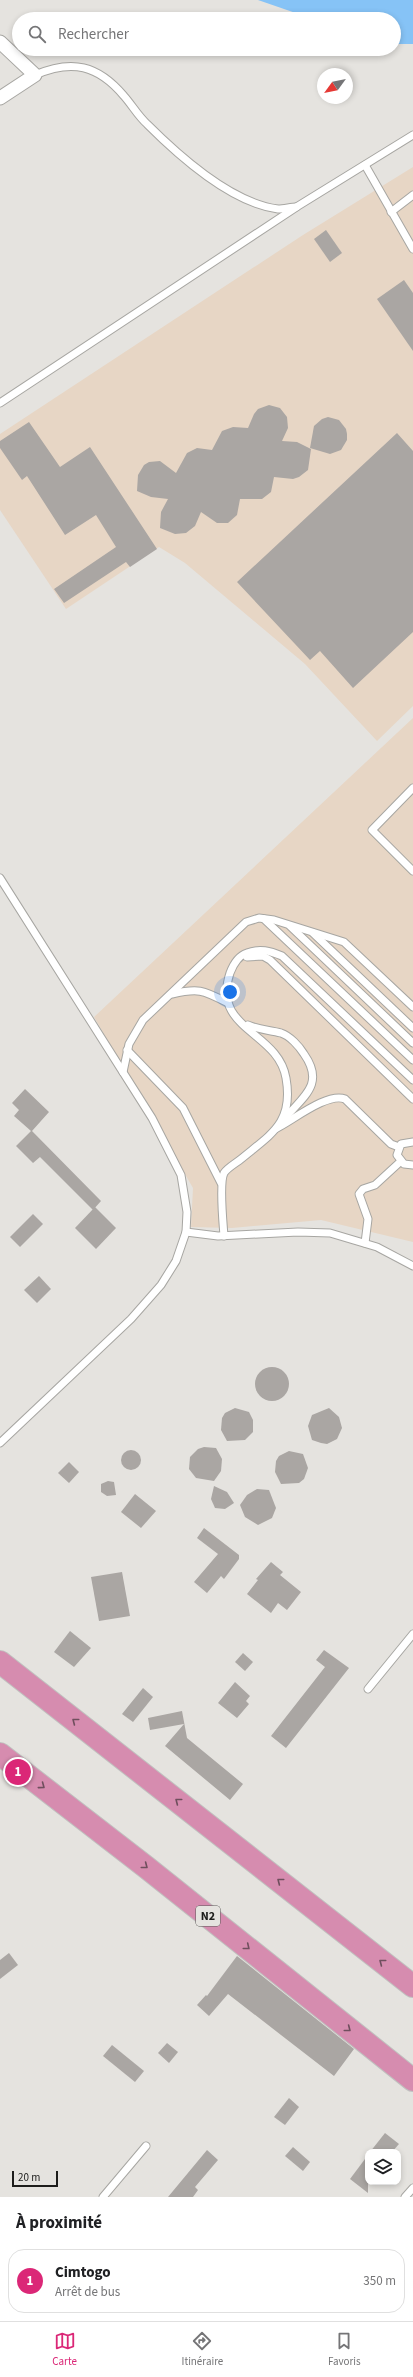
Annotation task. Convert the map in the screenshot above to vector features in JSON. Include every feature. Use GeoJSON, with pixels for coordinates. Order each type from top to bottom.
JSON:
{"type":"FeatureCollection","features":[{"type":"Feature","properties":{"kind":"highway"},"geometry":{"type":"LineString","coordinates":[[0,1662],[413,1986]]}},
{"type":"Feature","properties":{"kind":"highway","name":"N2"},"geometry":{"type":"LineString","coordinates":[[0,1754],[146,1867],[413,2080]]}},
{"type":"Feature","properties":{"kind":"street"},"geometry":{"type":"LineString","coordinates":[[0,42],[12,53]]}},
{"type":"Feature","properties":{"kind":"street"},"geometry":{"type":"LineString","coordinates":[[0,98],[35,75],[15,56]]}},
{"type":"Feature","properties":{"kind":"lane"},"geometry":{"type":"LineString","coordinates":[[35,75],[54,67],[71,65],[88,69],[105,78],[124,94],[146,123],[195,167],[225,188],[255,204],[280,209],[298,206]]}},
{"type":"Feature","properties":{"kind":"lane"},"geometry":{"type":"LineString","coordinates":[[0,403],[298,206],[413,135]]}},
{"type":"Feature","properties":{"kind":"lane"},"geometry":{"type":"LineString","coordinates":[[365,165],[413,249]]}},
{"type":"Feature","properties":{"kind":"lane"},"geometry":{"type":"LineString","coordinates":[[391,212],[413,195]]}},
{"type":"Feature","properties":{"kind":"lane"},"geometry":{"type":"LineString","coordinates":[[413,788],[372,830],[413,871]]}},
{"type":"Feature","properties":{"kind":"lane"},"geometry":{"type":"LineString","coordinates":[[0,878],[152,1118],[181,1174],[187,1212],[186,1232],[176,1261],[161,1284],[131,1319],[0,1443]]}},
{"type":"Feature","properties":{"kind":"lane"},"geometry":{"type":"LineString","coordinates":[[123,1072],[129,1044],[143,1020],[246,922],[253,919],[264,918],[288,924],[344,942],[351,947],[413,1008]]}},
{"type":"Feature","properties":{"kind":"lane"},"geometry":{"type":"LineString","coordinates":[[264,918],[413,1060]]}},
{"type":"Feature","properties":{"kind":"lane"},"geometry":{"type":"LineString","coordinates":[[288,924],[413,1043]]}},
{"type":"Feature","properties":{"kind":"lane"},"geometry":{"type":"LineString","coordinates":[[312,932],[413,1028]]}},
{"type":"Feature","properties":{"kind":"lane"},"geometry":{"type":"LineString","coordinates":[[226,1002],[226,987],[232,969],[238,959],[246,954],[260,950],[282,956],[413,1080]]}},
{"type":"Feature","properties":{"kind":"lane"},"geometry":{"type":"LineString","coordinates":[[238,959],[263,956],[270,960],[413,1099]]}},
{"type":"Feature","properties":{"kind":"lane"},"geometry":{"type":"LineString","coordinates":[[170,994],[187,990],[204,990],[226,1002],[240,1021],[270,1049],[286,1077],[287,1094],[284,1117],[268,1138],[225,1171],[221,1182],[224,1236]]}},
{"type":"Feature","properties":{"kind":"lane"},"geometry":{"type":"LineString","coordinates":[[240,1021],[258,1030],[282,1034],[293,1041],[310,1061],[314,1073],[312,1084],[305,1095],[275,1129]]}},
{"type":"Feature","properties":{"kind":"lane"},"geometry":{"type":"LineString","coordinates":[[127,1050],[183,1108],[221,1182]]}},
{"type":"Feature","properties":{"kind":"lane"},"geometry":{"type":"LineString","coordinates":[[275,1129],[322,1102],[340,1097],[345,1099],[391,1144],[399,1147]]}},
{"type":"Feature","properties":{"kind":"lane"},"geometry":{"type":"LineString","coordinates":[[413,1142],[404,1142],[399,1147],[397,1155],[400,1162],[408,1166],[413,1165]]}},
{"type":"Feature","properties":{"kind":"lane"},"geometry":{"type":"LineString","coordinates":[[365,1243],[368,1219],[359,1194],[362,1189],[375,1185],[400,1162]]}},
{"type":"Feature","properties":{"kind":"lane"},"geometry":{"type":"LineString","coordinates":[[186,1232],[224,1236],[298,1232],[330,1233],[377,1247],[413,1266]]}},
{"type":"Feature","properties":{"kind":"lane"},"geometry":{"type":"LineString","coordinates":[[368,1689],[413,1634]]}},
{"type":"Feature","properties":{"kind":"lane"},"geometry":{"type":"LineString","coordinates":[[103,2197],[146,2146]]}},
{"type":"Feature","properties":{"kind":"lane"},"geometry":{"type":"LineString","coordinates":[[405,2197],[413,2188]]}},
{"type":"Feature","properties":{"kind":"shaded area"},"geometry":{"type":"Polygon","coordinates":[[[413,167],[413,706],[377,741],[305,664],[185,563],[159,547],[66,609],[0,510],[0,434],[303,235],[413,167]]]}},
{"type":"Feature","properties":{"kind":"shaded area"},"geometry":{"type":"Polygon","coordinates":[[[413,718],[413,1242],[321,1220],[232,1228],[191,1227],[193,1188],[94,1017],[413,718]]]}},
{"type":"Feature","properties":{"kind":"water"},"geometry":{"type":"Polygon","coordinates":[[[258,0],[413,0],[413,44],[401,44],[401,12],[293,12],[258,0]]]}},
{"type":"Feature","properties":{"kind":"building"},"geometry":{"type":"Polygon","coordinates":[[[326,230],[342,253],[330,262],[314,239],[326,230]]]}},
{"type":"Feature","properties":{"kind":"building"},"geometry":{"type":"Polygon","coordinates":[[[404,280],[413,293],[413,351],[377,299],[404,280]]]}},
{"type":"Feature","properties":{"kind":"building"},"geometry":{"type":"Polygon","coordinates":[[[269,405],[280,408],[287,417],[288,428],[282,441],[297,442],[311,449],[308,470],[299,477],[293,479],[274,477],[271,492],[262,499],[240,499],[237,515],[228,523],[217,523],[201,512],[195,526],[186,533],[175,534],[160,528],[161,512],[168,499],[151,497],[137,491],[138,475],[144,465],[149,462],[160,461],[176,473],[187,453],[197,448],[212,450],[222,431],[233,427],[248,428],[254,414],[258,409],[269,405]]]}},
{"type":"Feature","properties":{"kind":"building"},"geometry":{"type":"Polygon","coordinates":[[[328,417],[339,420],[346,429],[347,434],[347,440],[341,450],[330,454],[310,448],[314,426],[322,419],[328,417]]]}},
{"type":"Feature","properties":{"kind":"building"},"geometry":{"type":"Polygon","coordinates":[[[29,422],[60,467],[90,447],[157,549],[130,567],[126,562],[64,603],[54,589],[116,547],[96,515],[65,535],[27,476],[22,480],[0,448],[0,441],[29,422]]]}},
{"type":"Feature","properties":{"kind":"building"},"geometry":{"type":"Polygon","coordinates":[[[397,433],[413,451],[413,632],[353,688],[320,651],[310,660],[237,582],[397,433]]]}},
{"type":"Feature","properties":{"kind":"building"},"geometry":{"type":"Polygon","coordinates":[[[25,1089],[49,1112],[32,1131],[101,1201],[93,1210],[40,1157],[33,1163],[16,1146],[31,1131],[14,1116],[19,1110],[12,1103],[25,1089]]]}},
{"type":"Feature","properties":{"kind":"building"},"geometry":{"type":"Polygon","coordinates":[[[95,1207],[116,1228],[96,1249],[75,1228],[95,1207]]]}},
{"type":"Feature","properties":{"kind":"building"},"geometry":{"type":"Polygon","coordinates":[[[33,1214],[43,1224],[20,1247],[10,1237],[33,1214]]]}},
{"type":"Feature","properties":{"kind":"building"},"geometry":{"type":"Polygon","coordinates":[[[39,1276],[51,1289],[37,1303],[24,1290],[39,1276]]]}},
{"type":"Feature","properties":{"kind":"building"},"geometry":{"type":"Polygon","coordinates":[[[269,1367],[275,1367],[284,1372],[288,1378],[288,1390],[284,1396],[275,1401],[269,1401],[260,1396],[255,1387],[255,1381],[260,1372],[269,1367]]]}},
{"type":"Feature","properties":{"kind":"building"},"geometry":{"type":"Polygon","coordinates":[[[235,1408],[249,1412],[253,1420],[253,1432],[245,1440],[227,1441],[221,1430],[222,1418],[225,1413],[235,1408]]]}},
{"type":"Feature","properties":{"kind":"building"},"geometry":{"type":"Polygon","coordinates":[[[329,1408],[339,1417],[342,1428],[337,1439],[327,1444],[312,1440],[308,1426],[312,1415],[329,1408]]]}},
{"type":"Feature","properties":{"kind":"building"},"geometry":{"type":"Polygon","coordinates":[[[204,1447],[216,1448],[222,1459],[221,1471],[214,1481],[196,1478],[189,1469],[190,1457],[198,1449],[204,1447]]]}},
{"type":"Feature","properties":{"kind":"building"},"geometry":{"type":"Polygon","coordinates":[[[131,1450],[138,1453],[141,1460],[138,1467],[131,1470],[124,1467],[121,1460],[124,1453],[131,1450]]]}},
{"type":"Feature","properties":{"kind":"building"},"geometry":{"type":"Polygon","coordinates":[[[289,1451],[303,1454],[308,1468],[304,1479],[299,1483],[281,1484],[275,1472],[276,1461],[279,1456],[289,1451]]]}},
{"type":"Feature","properties":{"kind":"building"},"geometry":{"type":"Polygon","coordinates":[[[69,1462],[79,1472],[69,1483],[58,1473],[69,1462]]]}},
{"type":"Feature","properties":{"kind":"building"},"geometry":{"type":"Polygon","coordinates":[[[108,1481],[114,1482],[116,1495],[107,1496],[101,1492],[101,1484],[108,1481]]]}},
{"type":"Feature","properties":{"kind":"building"},"geometry":{"type":"Polygon","coordinates":[[[214,1486],[227,1492],[234,1503],[225,1509],[215,1508],[211,1499],[214,1486]]]}},
{"type":"Feature","properties":{"kind":"building"},"geometry":{"type":"Polygon","coordinates":[[[257,1489],[269,1490],[276,1508],[272,1518],[258,1525],[245,1517],[240,1505],[247,1495],[257,1489]]]}},
{"type":"Feature","properties":{"kind":"building"},"geometry":{"type":"Polygon","coordinates":[[[135,1494],[156,1511],[141,1528],[121,1512],[135,1494]]]}},
{"type":"Feature","properties":{"kind":"building"},"geometry":{"type":"Polygon","coordinates":[[[204,1528],[239,1555],[239,1559],[224,1579],[221,1576],[207,1593],[194,1582],[218,1554],[197,1538],[204,1528]]]}},
{"type":"Feature","properties":{"kind":"building"},"geometry":{"type":"Polygon","coordinates":[[[271,1562],[283,1572],[280,1575],[301,1592],[287,1610],[278,1603],[271,1613],[247,1594],[258,1580],[256,1579],[271,1562]]]}},
{"type":"Feature","properties":{"kind":"building"},"geometry":{"type":"Polygon","coordinates":[[[122,1572],[130,1616],[99,1621],[91,1577],[122,1572]]]}},
{"type":"Feature","properties":{"kind":"building"},"geometry":{"type":"Polygon","coordinates":[[[70,1631],[91,1648],[74,1667],[54,1652],[70,1631]]]}},
{"type":"Feature","properties":{"kind":"building"},"geometry":{"type":"Polygon","coordinates":[[[324,1650],[349,1668],[286,1748],[271,1736],[325,1667],[316,1660],[324,1650]]]}},
{"type":"Feature","properties":{"kind":"building"},"geometry":{"type":"Polygon","coordinates":[[[243,1653],[253,1662],[245,1671],[235,1662],[243,1653]]]}},
{"type":"Feature","properties":{"kind":"building"},"geometry":{"type":"Polygon","coordinates":[[[235,1682],[250,1696],[246,1701],[249,1704],[237,1718],[218,1703],[235,1682]]]}},
{"type":"Feature","properties":{"kind":"building"},"geometry":{"type":"Polygon","coordinates":[[[143,1688],[153,1697],[133,1722],[122,1714],[143,1688]]]}},
{"type":"Feature","properties":{"kind":"building"},"geometry":{"type":"Polygon","coordinates":[[[182,1711],[187,1738],[243,1784],[230,1800],[165,1746],[184,1724],[150,1730],[148,1718],[182,1711]]]}},
{"type":"Feature","properties":{"kind":"building"},"geometry":{"type":"Polygon","coordinates":[[[9,1953],[18,1965],[0,1979],[0,1960],[9,1953]]]}},
{"type":"Feature","properties":{"kind":"building"},"geometry":{"type":"Polygon","coordinates":[[[237,1956],[354,2049],[334,2076],[228,1994],[209,2016],[197,2005],[206,1995],[207,1996],[237,1956]]]}},
{"type":"Feature","properties":{"kind":"building"},"geometry":{"type":"Polygon","coordinates":[[[167,2043],[178,2052],[169,2063],[158,2053],[167,2043]]]}},
{"type":"Feature","properties":{"kind":"building"},"geometry":{"type":"Polygon","coordinates":[[[112,2045],[144,2071],[135,2082],[103,2056],[112,2045]]]}},
{"type":"Feature","properties":{"kind":"building"},"geometry":{"type":"Polygon","coordinates":[[[289,2098],[299,2107],[285,2125],[274,2117],[289,2098]]]}},
{"type":"Feature","properties":{"kind":"building"},"geometry":{"type":"Polygon","coordinates":[[[385,2133],[399,2144],[395,2149],[372,2149],[385,2133]]]}},
{"type":"Feature","properties":{"kind":"building"},"geometry":{"type":"Polygon","coordinates":[[[293,2147],[310,2162],[303,2171],[285,2156],[293,2147]]]}},
{"type":"Feature","properties":{"kind":"building"},"geometry":{"type":"Polygon","coordinates":[[[207,2150],[218,2160],[195,2187],[198,2190],[193,2197],[168,2197],[207,2150]]]}},
{"type":"Feature","properties":{"kind":"building"},"geometry":{"type":"Polygon","coordinates":[[[365,2159],[365,2185],[368,2185],[368,2193],[350,2179],[365,2159]]]}},
{"type":"Feature","properties":{"kind":"place","name":"Cimtogo"},"geometry":{"type":"Point","coordinates":[18,1772]}}]}
